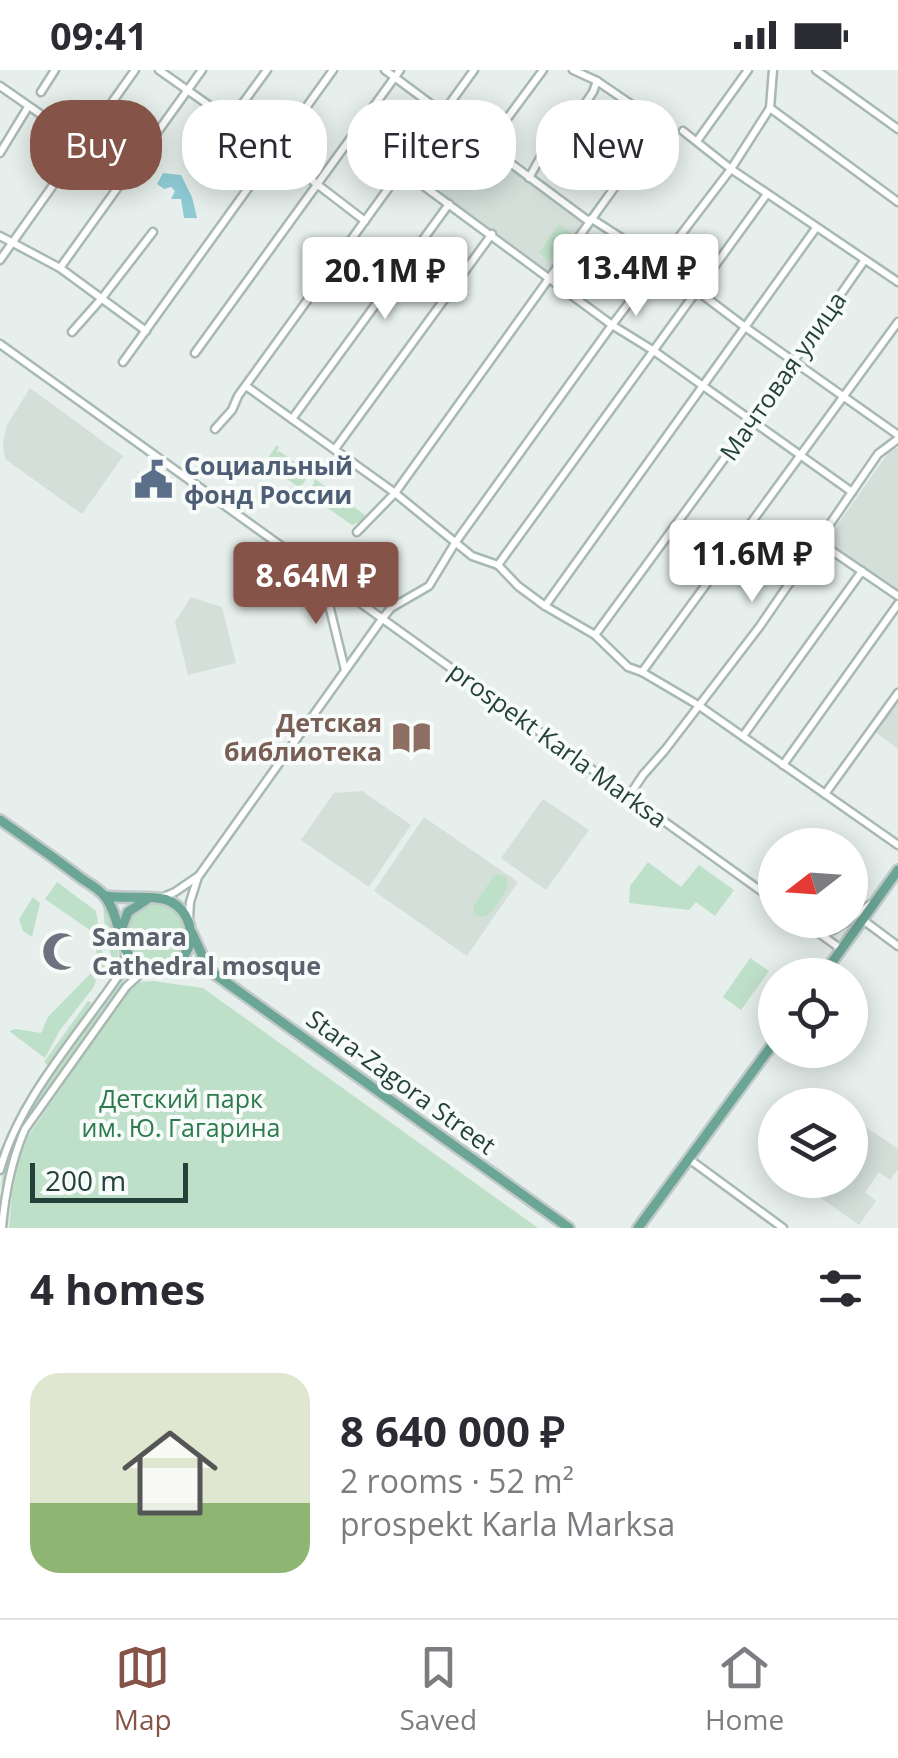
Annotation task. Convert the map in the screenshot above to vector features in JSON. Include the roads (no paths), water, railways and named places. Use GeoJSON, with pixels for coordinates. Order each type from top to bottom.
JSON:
{"type":"FeatureCollection","features":[{"type":"Feature","properties":{"kind":"main road"},"geometry":{"type":"LineString","coordinates":[[0,820],[106,896],[172,902],[189,919],[192,934],[183,957],[170,967]]}},
{"type":"Feature","properties":{"kind":"main road"},"geometry":{"type":"LineString","coordinates":[[868,912],[898,870]]}},
{"type":"Feature","properties":{"kind":"main road"},"geometry":{"type":"LineString","coordinates":[[106,896],[125,951],[140,965],[209,970]]}},
{"type":"Feature","properties":{"kind":"main road"},"geometry":{"type":"LineString","coordinates":[[120,933],[128,912],[149,899]]}},
{"type":"Feature","properties":{"kind":"main road","name":"Stara-Zagora Street"},"geometry":{"type":"LineString","coordinates":[[192,934],[209,970],[569,1228]]}},
{"type":"Feature","properties":{"kind":"main road"},"geometry":{"type":"LineString","coordinates":[[835,958],[850,938]]}},
{"type":"Feature","properties":{"kind":"main road"},"geometry":{"type":"LineString","coordinates":[[638,1228],[758,1064]]}},
{"type":"Feature","properties":{"kind":"street"},"geometry":{"type":"LineString","coordinates":[[41,92],[56,70]]}},
{"type":"Feature","properties":{"kind":"street"},"geometry":{"type":"LineString","coordinates":[[114,100],[135,70]]}},
{"type":"Feature","properties":{"kind":"street"},"geometry":{"type":"LineString","coordinates":[[159,70],[201,100]]}},
{"type":"Feature","properties":{"kind":"street"},"geometry":{"type":"LineString","coordinates":[[162,126],[202,70]]}},
{"type":"Feature","properties":{"kind":"street"},"geometry":{"type":"LineString","coordinates":[[245,100],[267,70]]}},
{"type":"Feature","properties":{"kind":"street"},"geometry":{"type":"LineString","coordinates":[[312,100],[333,70]]}},
{"type":"Feature","properties":{"kind":"street"},"geometry":{"type":"LineString","coordinates":[[385,70],[398,73],[428,100]]}},
{"type":"Feature","properties":{"kind":"street"},"geometry":{"type":"LineString","coordinates":[[453,100],[474,70]]}},
{"type":"Feature","properties":{"kind":"street"},"geometry":{"type":"LineString","coordinates":[[516,106],[543,70]]}},
{"type":"Feature","properties":{"kind":"street"},"geometry":{"type":"LineString","coordinates":[[357,532],[395,493],[663,124],[574,70]]}},
{"type":"Feature","properties":{"kind":"street"},"geometry":{"type":"LineString","coordinates":[[697,141],[748,70]]}},
{"type":"Feature","properties":{"kind":"street"},"geometry":{"type":"LineString","coordinates":[[189,919],[198,877],[382,618],[392,607],[429,586],[455,543],[612,325],[732,170],[770,108],[773,70]]}},
{"type":"Feature","properties":{"kind":"street"},"geometry":{"type":"LineString","coordinates":[[816,70],[898,129]]}},
{"type":"Feature","properties":{"kind":"street"},"geometry":{"type":"LineString","coordinates":[[327,172],[398,73]]}},
{"type":"Feature","properties":{"kind":"street"},"geometry":{"type":"LineString","coordinates":[[528,178],[544,151],[562,139],[597,81]]}},
{"type":"Feature","properties":{"kind":"street"},"geometry":{"type":"LineString","coordinates":[[0,86],[29,107],[0,153]]}},
{"type":"Feature","properties":{"kind":"street"},"geometry":{"type":"LineString","coordinates":[[770,108],[898,202]]}},
{"type":"Feature","properties":{"kind":"street"},"geometry":{"type":"LineString","coordinates":[[682,131],[732,170],[898,282]]}},
{"type":"Feature","properties":{"kind":"street"},"geometry":{"type":"LineString","coordinates":[[516,169],[586,220],[592,219],[659,262],[898,437],[878,454],[760,626],[629,796]]}},
{"type":"Feature","properties":{"kind":"street"},"geometry":{"type":"LineString","coordinates":[[0,260],[51,190]]}},
{"type":"Feature","properties":{"kind":"street"},"geometry":{"type":"LineString","coordinates":[[60,268],[117,190]]}},
{"type":"Feature","properties":{"kind":"street"},"geometry":{"type":"LineString","coordinates":[[123,362],[248,190]]}},
{"type":"Feature","properties":{"kind":"street"},"geometry":{"type":"LineString","coordinates":[[195,353],[314,190]]}},
{"type":"Feature","properties":{"kind":"street"},"geometry":{"type":"LineString","coordinates":[[326,190],[365,221]]}},
{"type":"Feature","properties":{"kind":"street"},"geometry":{"type":"LineString","coordinates":[[215,429],[387,190]]}},
{"type":"Feature","properties":{"kind":"street"},"geometry":{"type":"LineString","coordinates":[[430,190],[612,325],[852,492]]}},
{"type":"Feature","properties":{"kind":"street"},"geometry":{"type":"LineString","coordinates":[[498,565],[767,194]]}},
{"type":"Feature","properties":{"kind":"street"},"geometry":{"type":"LineString","coordinates":[[292,419],[449,204]]}},
{"type":"Feature","properties":{"kind":"street"},"geometry":{"type":"LineString","coordinates":[[545,606],[816,228]]}},
{"type":"Feature","properties":{"kind":"street"},"geometry":{"type":"LineString","coordinates":[[72,332],[153,232]]}},
{"type":"Feature","properties":{"kind":"street"},"geometry":{"type":"LineString","coordinates":[[335,449],[492,234]]}},
{"type":"Feature","properties":{"kind":"street"},"geometry":{"type":"LineString","coordinates":[[0,236],[60,268],[146,331]]}},
{"type":"Feature","properties":{"kind":"street","name":"Мачтовая улица"},"geometry":{"type":"LineString","coordinates":[[595,635],[864,261]]}},
{"type":"Feature","properties":{"kind":"street"},"geometry":{"type":"LineString","coordinates":[[642,672],[898,322]]}},
{"type":"Feature","properties":{"kind":"street","name":"prospekt Karla Marksa"},"geometry":{"type":"LineString","coordinates":[[0,344],[758,890]]}},
{"type":"Feature","properties":{"kind":"street"},"geometry":{"type":"LineString","coordinates":[[246,386],[395,493],[472,556],[498,565],[545,606],[595,635],[628,667],[698,706],[898,845]]}},
{"type":"Feature","properties":{"kind":"street"},"geometry":{"type":"LineString","coordinates":[[819,542],[898,596]]}},
{"type":"Feature","properties":{"kind":"street"},"geometry":{"type":"LineString","coordinates":[[742,736],[862,571]]}},
{"type":"Feature","properties":{"kind":"street"},"geometry":{"type":"LineString","coordinates":[[321,575],[345,670]]}},
{"type":"Feature","properties":{"kind":"street"},"geometry":{"type":"LineString","coordinates":[[783,765],[898,604]]}},
{"type":"Feature","properties":{"kind":"street"},"geometry":{"type":"LineString","coordinates":[[824,794],[898,693]]}},
{"type":"Feature","properties":{"kind":"street"},"geometry":{"type":"LineString","coordinates":[[160,898],[198,877]]}},
{"type":"Feature","properties":{"kind":"street"},"geometry":{"type":"LineString","coordinates":[[868,906],[876,900]]}},
{"type":"Feature","properties":{"kind":"street"},"geometry":{"type":"LineString","coordinates":[[868,924],[898,946]]}},
{"type":"Feature","properties":{"kind":"street"},"geometry":{"type":"LineString","coordinates":[[826,938],[842,949]]}},
{"type":"Feature","properties":{"kind":"street"},"geometry":{"type":"LineString","coordinates":[[0,1170],[11,1135],[25,1110],[118,975],[125,951]]}},
{"type":"Feature","properties":{"kind":"street"},"geometry":{"type":"LineString","coordinates":[[2,1228],[2,1208],[25,1129],[126,987],[152,968]]}},
{"type":"Feature","properties":{"kind":"street"},"geometry":{"type":"LineString","coordinates":[[689,1158],[784,1228]]}},
{"type":"Feature","properties":{"kind":"water"},"geometry":{"type":"Polygon","coordinates":[[[162,175],[181,175],[182,190],[188,190],[197,218],[184,218],[181,199],[171,199],[175,191],[162,188],[162,175]]]}},
{"type":"Feature","properties":{"kind":"place","name":"Социальный фонд России"},"geometry":{"type":"Point","coordinates":[154,480]}},
{"type":"Feature","properties":{"kind":"place","name":"Детская библиотека"},"geometry":{"type":"Point","coordinates":[412,737]}},
{"type":"Feature","properties":{"kind":"place","name":"Samara Cathedral mosque"},"geometry":{"type":"Point","coordinates":[62,951]}},
{"type":"Feature","properties":{"kind":"park label","name":"Детский парк им. Ю. Гагарина"},"geometry":{"type":"Point","coordinates":[181,1114]}}]}
